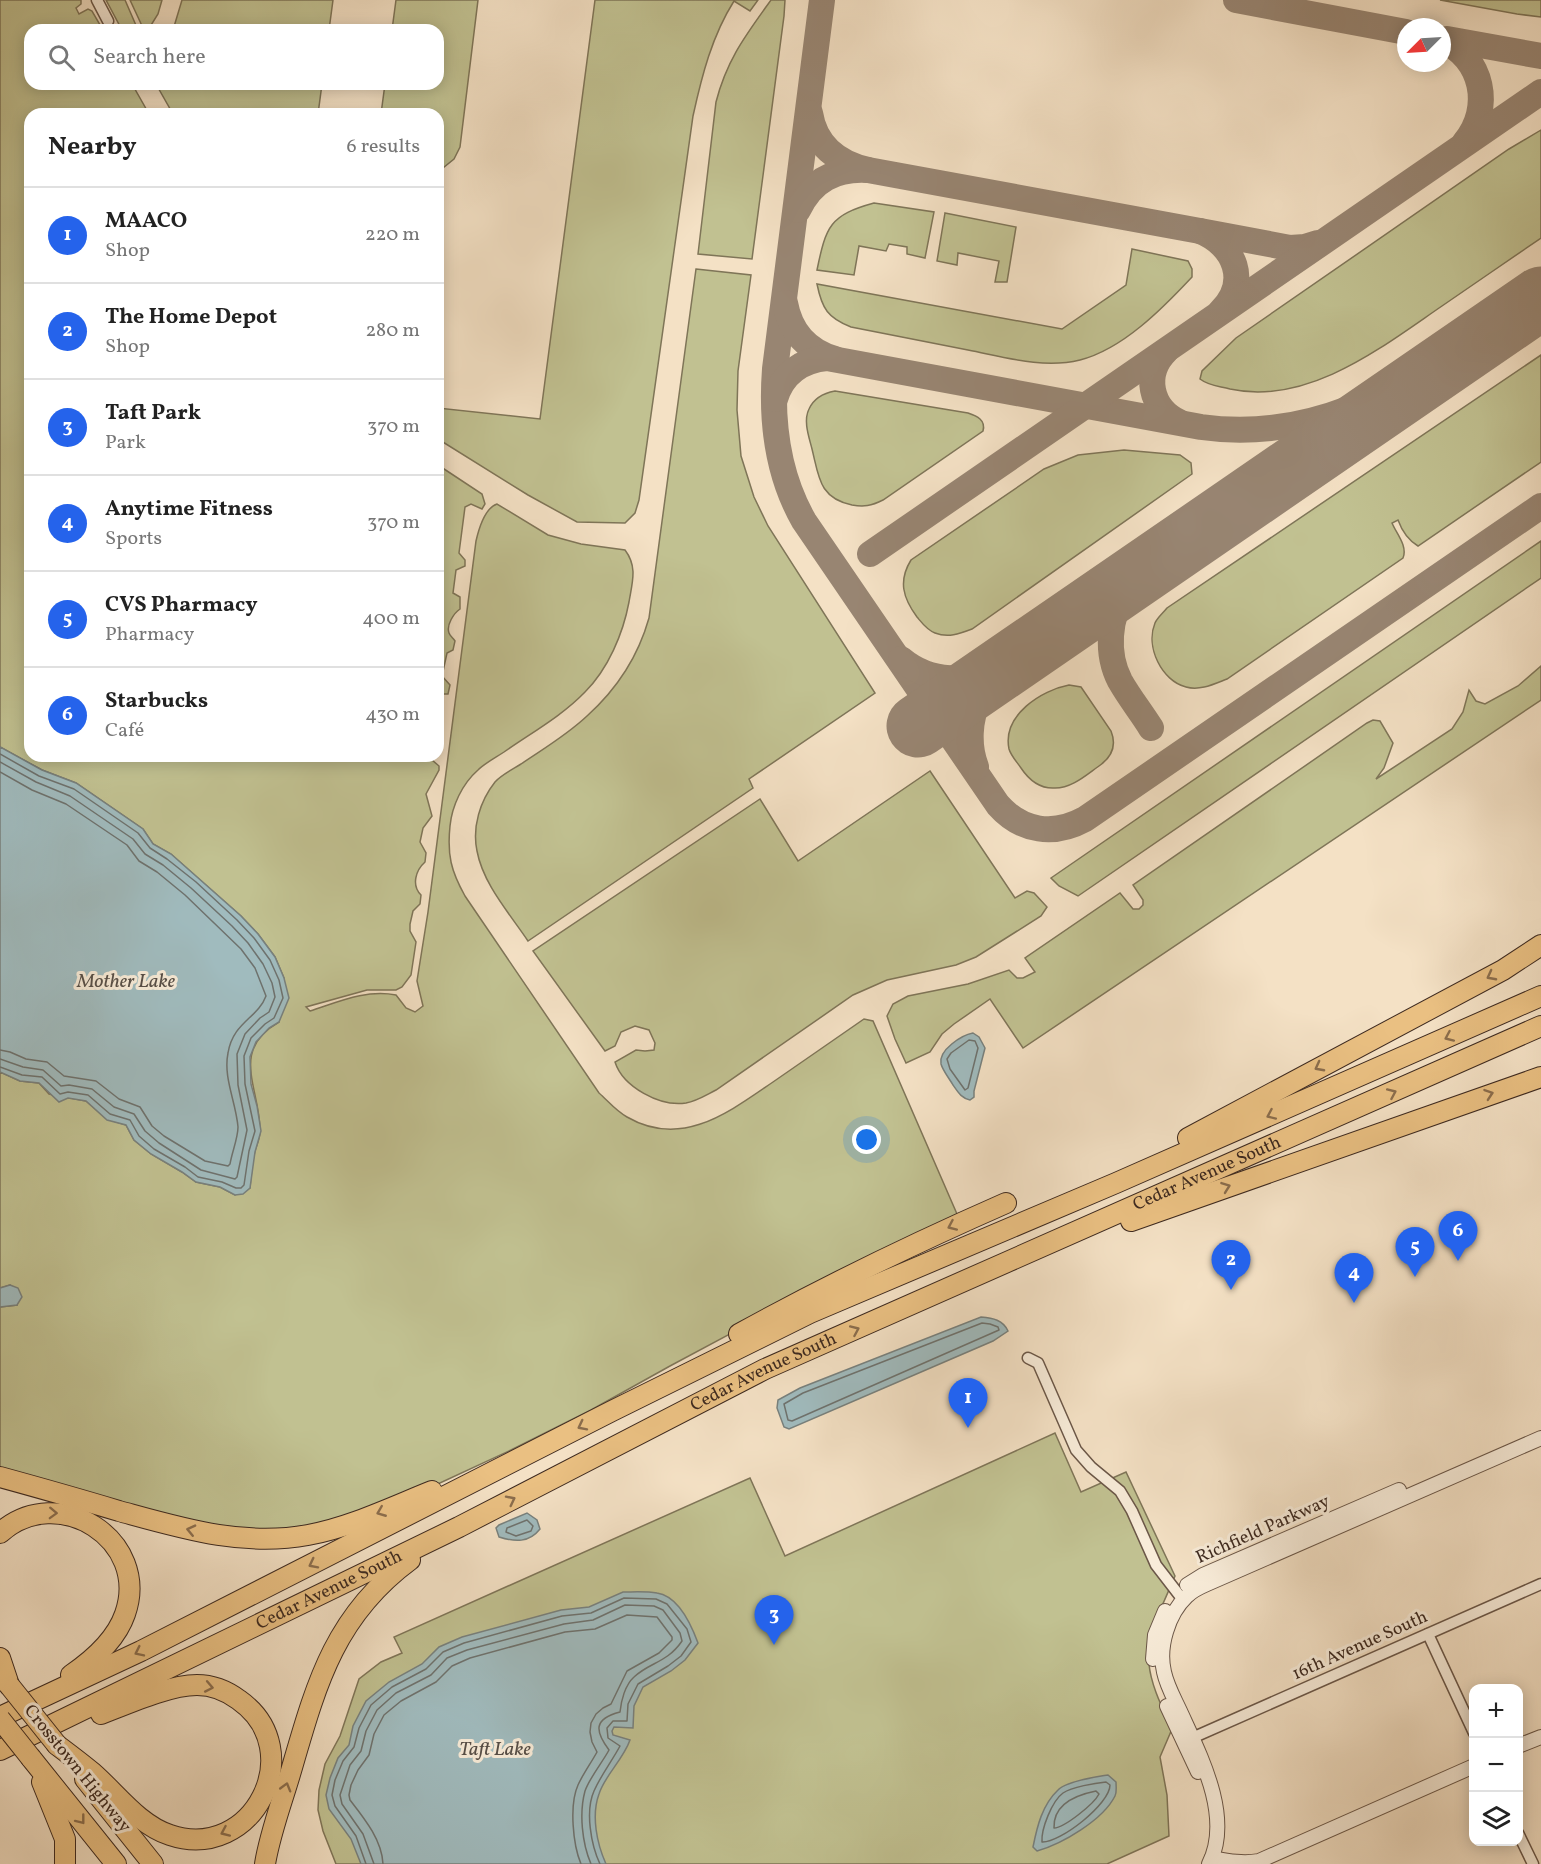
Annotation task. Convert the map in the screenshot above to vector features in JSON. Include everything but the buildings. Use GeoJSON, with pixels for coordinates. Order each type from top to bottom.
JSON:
{"type":"FeatureCollection","features":[{"type":"Feature","properties":{"kind":"highway"},"geometry":{"type":"LineString","coordinates":[[981,1240],[1220,1122],[1503,970],[1541,945]]}},
{"type":"Feature","properties":{"kind":"highway","name":"Cedar Avenue South"},"geometry":{"type":"LineString","coordinates":[[0,1718],[152,1646],[810,1312],[1126,1178],[1541,996]]}},
{"type":"Feature","properties":{"kind":"highway","name":"Cedar Avenue South"},"geometry":{"type":"LineString","coordinates":[[0,1750],[52,1733],[765,1369],[1541,1026]]}},
{"type":"Feature","properties":{"kind":"highway"},"geometry":{"type":"LineString","coordinates":[[993,1270],[1541,1077]]}},
{"type":"Feature","properties":{"kind":"highway"},"geometry":{"type":"LineString","coordinates":[[612,1411],[667,1373],[830,1284],[1006,1203]]}},
{"type":"Feature","properties":{"kind":"highway"},"geometry":{"type":"LineString","coordinates":[[0,1477],[185,1529],[226,1537],[268,1539],[307,1535],[346,1525],[552,1442]]}},
{"type":"Feature","properties":{"kind":"highway"},"geometry":{"type":"LineString","coordinates":[[0,1533],[12,1524],[40,1513],[53,1512],[72,1516],[94,1525],[104,1534],[122,1559],[127,1573],[128,1600],[125,1614],[113,1636],[92,1659],[32,1702]]}},
{"type":"Feature","properties":{"kind":"highway"},"geometry":{"type":"LineString","coordinates":[[265,1864],[319,1678],[339,1638],[352,1618],[387,1579],[459,1527]]}},
{"type":"Feature","properties":{"kind":"highway"},"geometry":{"type":"LineString","coordinates":[[0,1658],[4,1679]]}},
{"type":"Feature","properties":{"kind":"highway","name":"Crosstown Highway"},"geometry":{"type":"LineString","coordinates":[[4,1679],[52,1733],[153,1864]]}},
{"type":"Feature","properties":{"kind":"highway"},"geometry":{"type":"LineString","coordinates":[[209,1686],[233,1695],[254,1714],[268,1740],[271,1771],[263,1798],[240,1823],[212,1837],[183,1838],[155,1828],[140,1817],[52,1733],[176,1688],[209,1686]]}},
{"type":"Feature","properties":{"kind":"highway","name":"Crosstown Highway"},"geometry":{"type":"LineString","coordinates":[[0,1718],[116,1864]]}},
{"type":"Feature","properties":{"kind":"highway"},"geometry":{"type":"LineString","coordinates":[[31,1758],[60,1822],[65,1839],[65,1864]]}},
{"type":"Feature","properties":{"kind":"street"},"geometry":{"type":"LineString","coordinates":[[97,0],[108,21]]}},
{"type":"Feature","properties":{"kind":"street"},"geometry":{"type":"LineString","coordinates":[[1028,1358],[1038,1363],[1076,1450],[1091,1467],[1120,1491],[1132,1511],[1156,1565],[1180,1597]]}},
{"type":"Feature","properties":{"kind":"street","name":"Richfield Parkway"},"geometry":{"type":"LineString","coordinates":[[1214,1801],[1190,1757],[1155,1673],[1153,1649],[1155,1635],[1166,1609],[1203,1575],[1541,1427]]}},
{"type":"Feature","properties":{"kind":"street","name":"Richfield Parkway"},"geometry":{"type":"LineString","coordinates":[[1180,1597],[1541,1438]]}},
{"type":"Feature","properties":{"kind":"street","name":"16th Avenue South"},"geometry":{"type":"LineString","coordinates":[[1192,1738],[1541,1584]]}},
{"type":"Feature","properties":{"kind":"street","name":"Richfield Parkway"},"geometry":{"type":"LineString","coordinates":[[1180,1597],[1168,1626],[1162,1648],[1162,1661],[1165,1679],[1192,1738],[1214,1801],[1219,1826],[1212,1856]]}},
{"type":"Feature","properties":{"kind":"street"},"geometry":{"type":"LineString","coordinates":[[1428,1634],[1469,1724]]}},
{"type":"Feature","properties":{"kind":"street"},"geometry":{"type":"LineString","coordinates":[[1523,1744],[1541,1737]]}},
{"type":"Feature","properties":{"kind":"street"},"geometry":{"type":"LineString","coordinates":[[1212,1856],[1240,1864],[1259,1861],[1469,1768]]}},
{"type":"Feature","properties":{"kind":"street"},"geometry":{"type":"LineString","coordinates":[[1523,1843],[1533,1864]]}},
{"type":"Feature","properties":{"kind":"green space"},"geometry":{"type":"Polygon","coordinates":[[[0,0],[81,0],[81,4],[76,8],[79,14],[88,9],[92,11],[100,24],[24,24],[24,90],[135,90],[146,108],[24,108],[24,760],[0,747],[0,0]]]}},
{"type":"Feature","properties":{"kind":"green space"},"geometry":{"type":"Polygon","coordinates":[[[106,0],[125,0],[135,24],[119,24],[106,0]]]}},
{"type":"Feature","properties":{"kind":"green space"},"geometry":{"type":"Polygon","coordinates":[[[130,0],[162,0],[158,14],[152,24],[141,24],[130,0]]]}},
{"type":"Feature","properties":{"kind":"green space"},"geometry":{"type":"Polygon","coordinates":[[[182,0],[333,0],[330,24],[175,24],[182,0]]]}},
{"type":"Feature","properties":{"kind":"green space"},"geometry":{"type":"Polygon","coordinates":[[[396,0],[478,0],[460,147],[454,159],[444,167],[444,108],[382,108],[384,90],[444,90],[444,24],[393,24],[396,0]]]}},
{"type":"Feature","properties":{"kind":"green space"},"geometry":{"type":"Polygon","coordinates":[[[595,0],[758,0],[750,11],[734,1],[714,42],[700,86],[693,116],[639,500],[635,513],[625,523],[577,522],[528,495],[444,443],[444,409],[540,419],[595,0]]]}},
{"type":"Feature","properties":{"kind":"green space"},"geometry":{"type":"Polygon","coordinates":[[[771,0],[785,0],[784,16],[752,259],[698,254],[716,102],[720,87],[746,36],[771,0]]]}},
{"type":"Feature","properties":{"kind":"green space"},"geometry":{"type":"Polygon","coordinates":[[[1440,0],[1541,0],[1541,17],[1517,14],[1440,0]]]}},
{"type":"Feature","properties":{"kind":"green space"},"geometry":{"type":"Polygon","coordinates":[[[159,90],[321,90],[319,108],[170,108],[159,90]]]}},
{"type":"Feature","properties":{"kind":"green space"},"geometry":{"type":"Polygon","coordinates":[[[1541,130],[1541,238],[1395,339],[1343,369],[1316,381],[1288,389],[1259,392],[1230,389],[1200,379],[1202,371],[1236,338],[1509,149],[1541,130]]]}},
{"type":"Feature","properties":{"kind":"green space"},"geometry":{"type":"Polygon","coordinates":[[[874,203],[934,212],[925,258],[907,254],[907,247],[889,244],[886,251],[859,246],[854,275],[817,270],[827,233],[832,224],[848,212],[874,203]]]}},
{"type":"Feature","properties":{"kind":"green space"},"geometry":{"type":"Polygon","coordinates":[[[945,213],[1016,227],[1007,282],[995,282],[999,261],[958,253],[957,265],[937,261],[945,213]]]}},
{"type":"Feature","properties":{"kind":"green space"},"geometry":{"type":"Polygon","coordinates":[[[1132,249],[1188,261],[1192,269],[1192,277],[1155,314],[1127,337],[1096,355],[1066,362],[1024,361],[851,327],[827,312],[817,284],[1062,329],[1126,285],[1132,249]]]}},
{"type":"Feature","properties":{"kind":"green space"},"geometry":{"type":"Polygon","coordinates":[[[696,269],[751,275],[738,371],[737,410],[741,456],[754,497],[768,526],[875,693],[749,779],[753,788],[528,941],[491,887],[480,863],[476,842],[478,815],[485,797],[498,779],[555,742],[598,706],[625,672],[639,646],[649,618],[696,269]]]}},
{"type":"Feature","properties":{"kind":"green space"},"geometry":{"type":"Polygon","coordinates":[[[1541,355],[1541,462],[1418,546],[1406,535],[1398,520],[1392,523],[1403,544],[1403,558],[1227,679],[1207,686],[1191,688],[1177,684],[1163,670],[1154,652],[1152,632],[1156,621],[1167,608],[1541,355]]]}},
{"type":"Feature","properties":{"kind":"green space"},"geometry":{"type":"Polygon","coordinates":[[[835,391],[968,413],[982,421],[983,431],[883,500],[875,504],[852,505],[833,497],[822,485],[807,429],[807,414],[811,405],[820,397],[835,391]]]}},
{"type":"Feature","properties":{"kind":"green space"},"geometry":{"type":"Polygon","coordinates":[[[1124,450],[1180,455],[1191,463],[1192,474],[972,629],[958,634],[944,635],[932,632],[921,622],[908,603],[904,589],[904,575],[911,560],[1044,469],[1078,455],[1124,450]]]}},
{"type":"Feature","properties":{"kind":"green space"},"geometry":{"type":"Polygon","coordinates":[[[444,469],[482,494],[485,504],[482,509],[471,504],[465,507],[459,553],[465,560],[465,566],[456,570],[453,593],[460,597],[460,609],[453,616],[449,626],[449,634],[455,641],[453,650],[447,653],[444,667],[444,469]]]}},
{"type":"Feature","properties":{"kind":"green space"},"geometry":{"type":"Polygon","coordinates":[[[497,504],[548,535],[581,544],[625,550],[633,569],[629,602],[619,638],[601,673],[566,709],[481,767],[467,782],[459,796],[451,818],[449,846],[453,871],[460,887],[599,1093],[623,1115],[647,1126],[667,1129],[686,1128],[722,1115],[864,1019],[873,1021],[957,1214],[955,1219],[844,1273],[591,1410],[511,1450],[427,1489],[345,1522],[232,1535],[0,1473],[0,1307],[17,1305],[10,1285],[0,1288],[0,1072],[20,1081],[39,1083],[49,1094],[86,1101],[107,1119],[126,1125],[134,1140],[151,1154],[196,1182],[220,1187],[235,1195],[250,1188],[253,1160],[260,1134],[251,1057],[255,1044],[264,1033],[279,1022],[284,978],[275,957],[241,916],[171,854],[153,844],[143,829],[76,783],[27,762],[434,762],[439,766],[439,770],[426,794],[432,816],[423,828],[420,842],[426,853],[425,862],[419,869],[415,882],[421,895],[420,904],[413,911],[410,924],[410,931],[416,942],[411,975],[402,987],[396,990],[367,990],[306,1007],[310,1011],[352,997],[385,994],[396,995],[406,1008],[415,1012],[423,1006],[417,981],[476,541],[483,519],[497,504]]]}},
{"type":"Feature","properties":{"kind":"green space"},"geometry":{"type":"Polygon","coordinates":[[[1541,541],[1541,578],[1078,896],[1059,886],[1051,878],[1541,541]]]}},
{"type":"Feature","properties":{"kind":"green space"},"geometry":{"type":"Polygon","coordinates":[[[1541,666],[1541,700],[1023,1048],[990,999],[942,1034],[930,1052],[906,1063],[887,1016],[893,1004],[908,996],[968,984],[1009,970],[1017,978],[1023,978],[1035,972],[1025,958],[1120,893],[1133,909],[1139,909],[1143,905],[1143,900],[1133,885],[1367,723],[1373,720],[1380,721],[1393,743],[1384,768],[1376,779],[1452,729],[1463,712],[1469,690],[1476,701],[1485,704],[1518,686],[1541,666]]]}},
{"type":"Feature","properties":{"kind":"green space"},"geometry":{"type":"Polygon","coordinates":[[[444,678],[450,685],[448,694],[444,694],[444,678]]]}},
{"type":"Feature","properties":{"kind":"green space"},"geometry":{"type":"Polygon","coordinates":[[[1069,685],[1081,687],[1111,731],[1112,751],[1103,763],[1067,786],[1044,787],[1031,780],[1014,759],[1009,749],[1008,737],[1012,725],[1026,706],[1047,692],[1069,685]]]}},
{"type":"Feature","properties":{"kind":"green space"},"geometry":{"type":"Polygon","coordinates":[[[930,771],[1015,898],[1027,891],[1034,893],[1047,907],[1041,916],[976,957],[956,965],[887,980],[853,995],[716,1090],[698,1099],[686,1103],[665,1102],[644,1093],[626,1080],[615,1062],[636,1050],[654,1050],[655,1043],[649,1030],[635,1026],[621,1032],[615,1046],[605,1051],[533,951],[760,799],[798,861],[930,771]]]}},
{"type":"Feature","properties":{"kind":"green space"},"geometry":{"type":"Polygon","coordinates":[[[1055,1433],[1081,1492],[1126,1472],[1175,1576],[1153,1630],[1149,1653],[1152,1681],[1172,1729],[1160,1757],[1167,1795],[1169,1836],[1107,1864],[336,1864],[323,1831],[318,1810],[319,1790],[325,1764],[340,1736],[359,1679],[381,1662],[402,1653],[394,1637],[750,1478],[785,1556],[1055,1433]]]}},
{"type":"Feature","properties":{"kind":"water","name":"Mother Lake"},"geometry":{"type":"Polygon","coordinates":[[[0,747],[24,762],[76,783],[143,829],[153,844],[171,854],[258,934],[275,957],[289,998],[279,1022],[269,1028],[256,1042],[250,1057],[251,1084],[261,1131],[255,1152],[250,1188],[243,1194],[235,1195],[220,1187],[196,1182],[151,1154],[134,1140],[126,1125],[107,1120],[86,1101],[68,1098],[59,1102],[39,1083],[20,1081],[0,1072],[0,747]]]}},
{"type":"Feature","properties":{"kind":"water"},"geometry":{"type":"Polygon","coordinates":[[[973,1033],[979,1037],[985,1048],[974,1097],[970,1100],[957,1090],[943,1069],[941,1059],[952,1044],[973,1033]]]}},
{"type":"Feature","properties":{"kind":"water"},"geometry":{"type":"Polygon","coordinates":[[[10,1285],[18,1288],[22,1297],[17,1305],[0,1307],[0,1288],[10,1285]]]}},
{"type":"Feature","properties":{"kind":"water"},"geometry":{"type":"Polygon","coordinates":[[[981,1317],[997,1320],[1008,1331],[993,1341],[789,1429],[784,1427],[777,1408],[778,1400],[800,1388],[981,1317]]]}},
{"type":"Feature","properties":{"kind":"water"},"geometry":{"type":"Polygon","coordinates":[[[527,1513],[537,1520],[540,1529],[536,1534],[521,1540],[499,1537],[496,1528],[499,1525],[527,1513]]]}},
{"type":"Feature","properties":{"kind":"water","name":"Taft Lake"},"geometry":{"type":"Polygon","coordinates":[[[623,1592],[657,1593],[671,1599],[683,1612],[698,1643],[685,1660],[643,1687],[634,1706],[633,1728],[614,1727],[612,1731],[613,1735],[630,1740],[602,1787],[595,1811],[596,1830],[606,1864],[361,1864],[351,1839],[329,1809],[326,1795],[338,1758],[349,1745],[353,1726],[366,1701],[389,1682],[422,1664],[439,1647],[462,1637],[561,1610],[589,1607],[623,1592]]]}},
{"type":"Feature","properties":{"kind":"water"},"geometry":{"type":"Polygon","coordinates":[[[1108,1775],[1116,1782],[1116,1793],[1101,1814],[1070,1837],[1037,1851],[1033,1847],[1036,1832],[1052,1796],[1062,1787],[1074,1782],[1108,1775]]]}},
{"type":"Feature","properties":{"kind":"taxiway"},"geometry":{"type":"LineString","coordinates":[[822,0],[775,369],[775,428],[782,466],[804,521],[998,805],[1007,814],[1028,826],[1050,829],[1062,828],[1085,819],[1541,506]]}},
{"type":"Feature","properties":{"kind":"taxiway"},"geometry":{"type":"LineString","coordinates":[[1236,0],[1397,30]]}},
{"type":"Feature","properties":{"kind":"taxiway"},"geometry":{"type":"LineString","coordinates":[[1451,40],[1541,56]]}},
{"type":"Feature","properties":{"kind":"taxiway"},"geometry":{"type":"LineString","coordinates":[[1451,45],[1467,59],[1475,71],[1479,85],[1481,100],[1479,114],[1474,129],[1465,142]]}},
{"type":"Feature","properties":{"kind":"taxiway"},"geometry":{"type":"LineString","coordinates":[[870,554],[1541,92]]}},
{"type":"Feature","properties":{"kind":"taxiway"},"geometry":{"type":"LineString","coordinates":[[798,210],[810,191],[826,178],[846,171],[868,170],[847,163],[829,151],[817,134],[810,113]]}},
{"type":"Feature","properties":{"kind":"taxiway"},"geometry":{"type":"LineString","coordinates":[[868,170],[1200,231]]}},
{"type":"Feature","properties":{"kind":"taxiway"},"geometry":{"type":"LineString","coordinates":[[1221,311],[1230,300],[1235,288],[1234,265],[1222,245],[1200,231],[1290,248],[1318,243]]}},
{"type":"Feature","properties":{"kind":"taxiway"},"geometry":{"type":"LineString","coordinates":[[785,303],[791,322],[801,338],[816,351],[835,359]]}},
{"type":"Feature","properties":{"kind":"taxiway"},"geometry":{"type":"LineString","coordinates":[[775,399],[783,382],[794,370],[809,362],[827,358],[1201,427],[1241,430],[1280,427],[1352,408],[1421,374],[1489,334]]}},
{"type":"Feature","properties":{"kind":"taxiway"},"geometry":{"type":"LineString","coordinates":[[1166,351],[1154,370],[1153,390],[1162,408],[1179,422]]}},
{"type":"Feature","properties":{"kind":"taxiway"},"geometry":{"type":"LineString","coordinates":[[1151,728],[1120,681],[1112,659],[1112,624],[1120,602],[1131,586],[1175,550]]}},
{"type":"Feature","properties":{"kind":"taxiway"},"geometry":{"type":"LineString","coordinates":[[901,659],[937,677],[963,678],[1002,669],[981,695],[973,716],[971,742],[976,767]]}},
{"type":"Feature","properties":{"kind":"runway"},"geometry":{"type":"LineString","coordinates":[[918,726],[1541,298]]}},
{"type":"Feature","properties":{"kind":"place","name":"Starbucks"},"geometry":{"type":"Point","coordinates":[1458,1261]}},
{"type":"Feature","properties":{"kind":"place","name":"CVS Pharmacy"},"geometry":{"type":"Point","coordinates":[1415,1277]}},
{"type":"Feature","properties":{"kind":"place","name":"The Home Depot"},"geometry":{"type":"Point","coordinates":[1231,1290]}},
{"type":"Feature","properties":{"kind":"place","name":"Anytime Fitness"},"geometry":{"type":"Point","coordinates":[1354,1303]}},
{"type":"Feature","properties":{"kind":"place","name":"MAACO"},"geometry":{"type":"Point","coordinates":[968,1428]}},
{"type":"Feature","properties":{"kind":"place","name":"Taft Park"},"geometry":{"type":"Point","coordinates":[774,1645]}}]}
